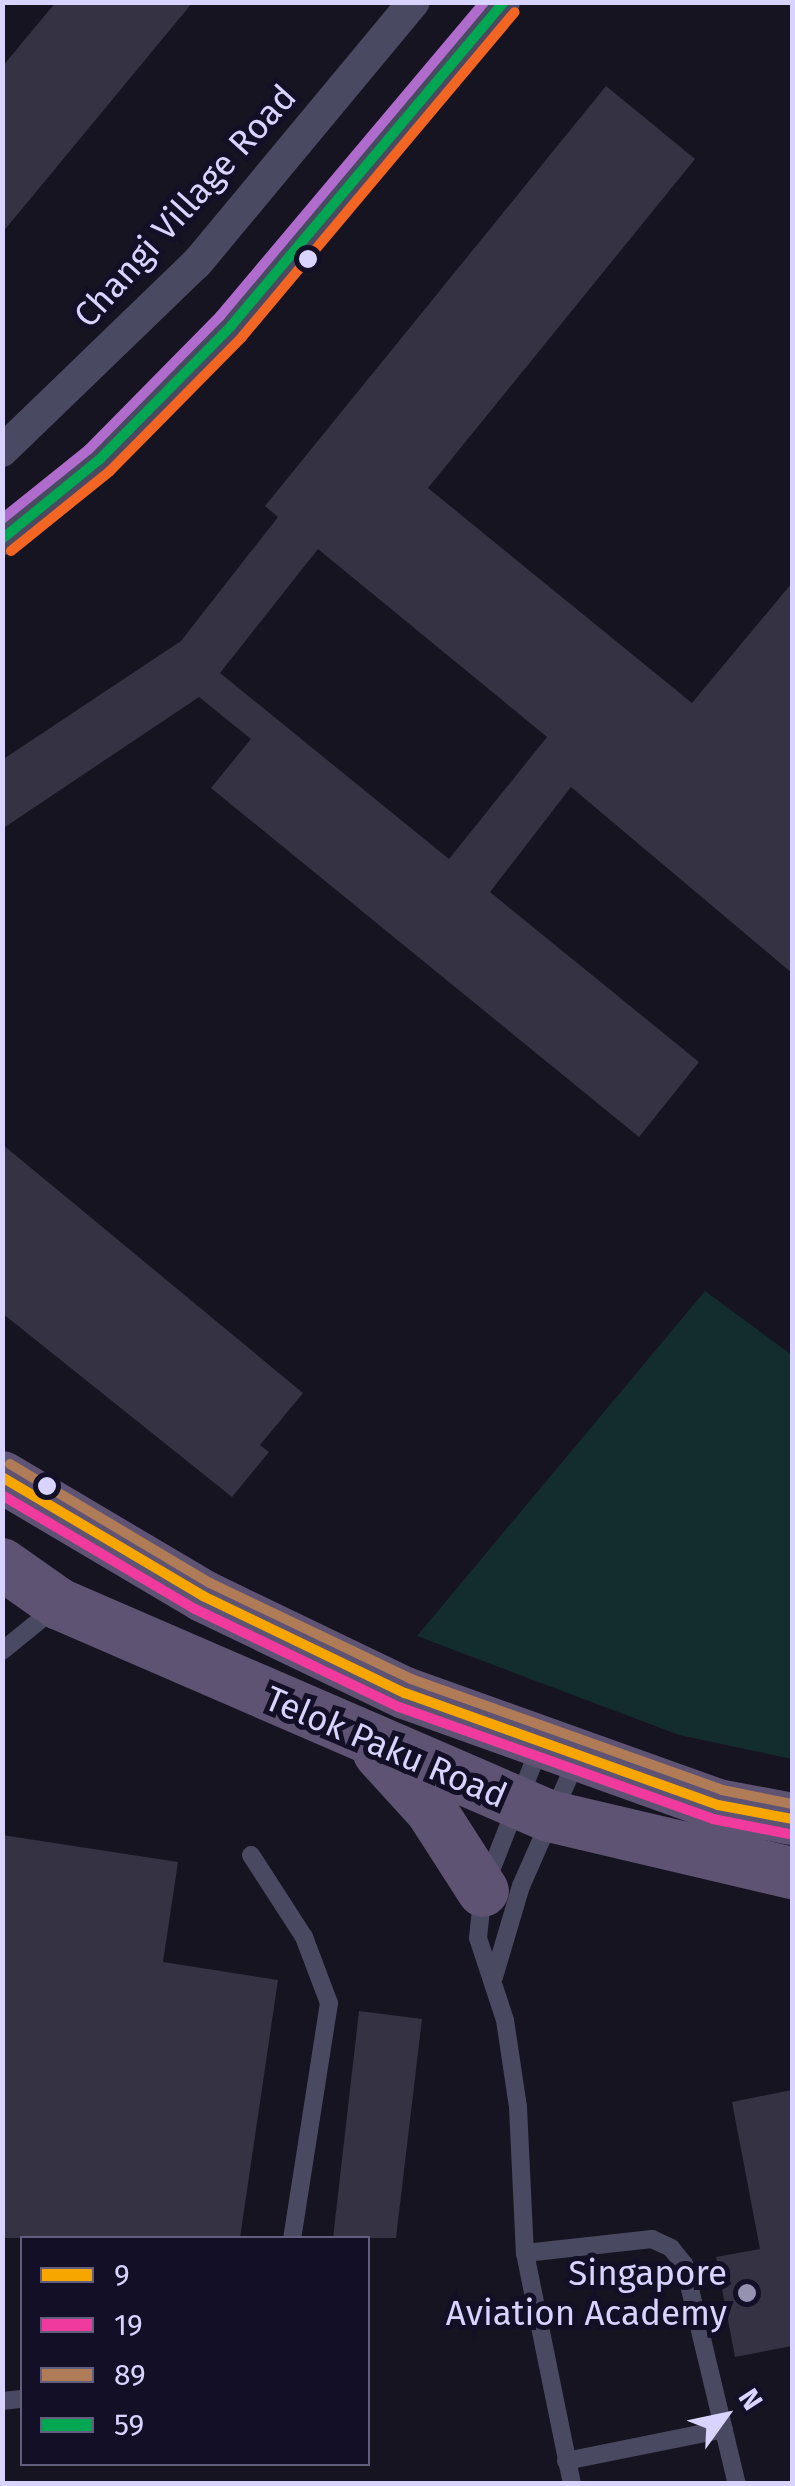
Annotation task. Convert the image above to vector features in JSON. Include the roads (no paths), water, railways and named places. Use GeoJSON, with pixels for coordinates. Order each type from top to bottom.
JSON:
{"type":"FeatureCollection","features":[{"type":"Feature","properties":{"kind":"main road","name":"Telok Paku Road"},"geometry":{"type":"LineString","coordinates":[[2,1477],[203,1596],[405,1693],[718,1804],[792,1818]]}},
{"type":"Feature","properties":{"kind":"main road","name":"Telok Paku Road"},"geometry":{"type":"LineString","coordinates":[[2,1564],[59,1604],[369,1743],[532,1809],[792,1873]]}},
{"type":"Feature","properties":{"kind":"main road"},"geometry":{"type":"LineString","coordinates":[[369,1743],[431,1810],[482,1892]]}},
{"type":"Feature","properties":{"kind":"street","name":"Changi Village Road"},"geometry":{"type":"LineString","coordinates":[[2,450],[196,263],[414,2]]}},
{"type":"Feature","properties":{"kind":"street"},"geometry":{"type":"LineString","coordinates":[[2,539],[100,460],[231,326],[504,2]]}},
{"type":"Feature","properties":{"kind":"lane"},"geometry":{"type":"LineString","coordinates":[[2,1651],[59,1604]]}},
{"type":"Feature","properties":{"kind":"lane"},"geometry":{"type":"LineString","coordinates":[[560,1750],[532,1809],[482,1892],[478,1938],[494,1977],[518,2106],[525,2253],[572,2484]]}},
{"type":"Feature","properties":{"kind":"lane"},"geometry":{"type":"LineString","coordinates":[[494,1977],[532,1809],[560,1750]]}},
{"type":"Feature","properties":{"kind":"lane"},"geometry":{"type":"LineString","coordinates":[[251,1856],[304,1937],[329,2003],[292,2236]]}},
{"type":"Feature","properties":{"kind":"lane"},"geometry":{"type":"LineString","coordinates":[[525,2253],[652,2239],[671,2248],[684,2264],[737,2484]]}},
{"type":"Feature","properties":{"kind":"lane"},"geometry":{"type":"LineString","coordinates":[[566,2461],[724,2428]]}},
{"type":"Feature","properties":{"kind":"place","name":"Singapore Aviation Academy"},"geometry":{"type":"Point","coordinates":[747,2293]}}]}
